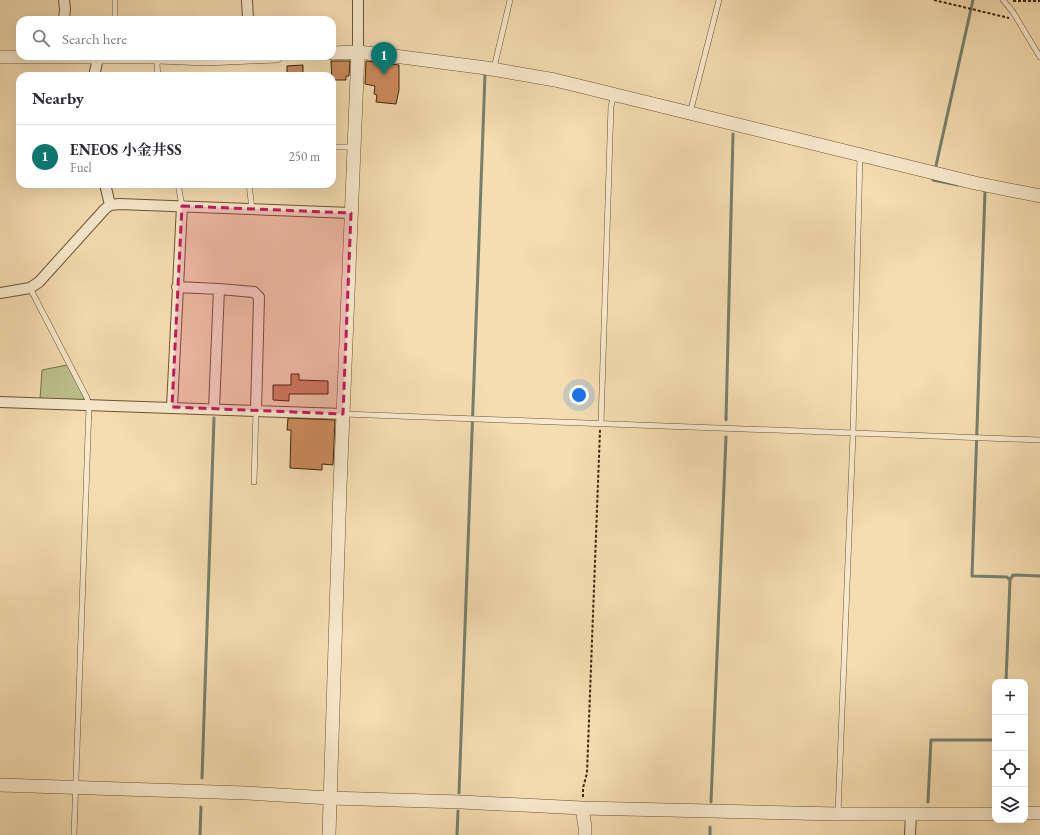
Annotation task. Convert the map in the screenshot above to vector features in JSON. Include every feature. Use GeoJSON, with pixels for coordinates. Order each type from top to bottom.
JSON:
{"type":"FeatureCollection","features":[{"type":"Feature","properties":{"kind":"street"},"geometry":{"type":"LineString","coordinates":[[64,0],[64,16]]}},
{"type":"Feature","properties":{"kind":"street"},"geometry":{"type":"LineString","coordinates":[[246,0],[248,16]]}},
{"type":"Feature","properties":{"kind":"street"},"geometry":{"type":"LineString","coordinates":[[329,835],[343,414],[358,52],[358,0]]}},
{"type":"Feature","properties":{"kind":"street"},"geometry":{"type":"LineString","coordinates":[[336,54],[358,52],[493,69],[555,80],[614,96],[860,154],[975,183],[1040,196]]}},
{"type":"Feature","properties":{"kind":"street"},"geometry":{"type":"LineString","coordinates":[[0,58],[16,58]]}},
{"type":"Feature","properties":{"kind":"street"},"geometry":{"type":"LineString","coordinates":[[95,72],[98,60]]}},
{"type":"Feature","properties":{"kind":"street"},"geometry":{"type":"LineString","coordinates":[[106,188],[110,205]]}},
{"type":"Feature","properties":{"kind":"street"},"geometry":{"type":"LineString","coordinates":[[0,293],[30,288],[39,282],[92,222],[110,205],[182,206],[351,213]]}},
{"type":"Feature","properties":{"kind":"street"},"geometry":{"type":"LineString","coordinates":[[172,407],[182,206]]}},
{"type":"Feature","properties":{"kind":"street"},"geometry":{"type":"LineString","coordinates":[[177,287],[254,292],[259,297],[256,410]]}},
{"type":"Feature","properties":{"kind":"street"},"geometry":{"type":"LineString","coordinates":[[214,409],[219,289]]}},
{"type":"Feature","properties":{"kind":"street"},"geometry":{"type":"LineString","coordinates":[[0,402],[343,414]]}},
{"type":"Feature","properties":{"kind":"street"},"geometry":{"type":"LineString","coordinates":[[0,785],[246,793],[330,798],[582,808],[838,814],[992,814]]}},
{"type":"Feature","properties":{"kind":"street"},"geometry":{"type":"LineString","coordinates":[[579,835],[582,808]]}},
{"type":"Feature","properties":{"kind":"street"},"geometry":{"type":"LineString","coordinates":[[582,808],[585,835]]}},
{"type":"Feature","properties":{"kind":"street"},"geometry":{"type":"LineString","coordinates":[[1028,813],[1040,813]]}},
{"type":"Feature","properties":{"kind":"street"},"geometry":{"type":"LineString","coordinates":[[910,835],[911,814]]}},
{"type":"Feature","properties":{"kind":"lane"},"geometry":{"type":"LineString","coordinates":[[115,0],[115,16]]}},
{"type":"Feature","properties":{"kind":"lane"},"geometry":{"type":"LineString","coordinates":[[493,69],[510,0]]}},
{"type":"Feature","properties":{"kind":"lane"},"geometry":{"type":"LineString","coordinates":[[689,114],[719,0]]}},
{"type":"Feature","properties":{"kind":"lane"},"geometry":{"type":"LineString","coordinates":[[1005,2],[1017,18],[1040,57]]}},
{"type":"Feature","properties":{"kind":"lane"},"geometry":{"type":"LineString","coordinates":[[158,60],[158,72]]}},
{"type":"Feature","properties":{"kind":"lane"},"geometry":{"type":"LineString","coordinates":[[601,423],[611,106],[614,96]]}},
{"type":"Feature","properties":{"kind":"lane"},"geometry":{"type":"LineString","coordinates":[[336,147],[354,147]]}},
{"type":"Feature","properties":{"kind":"lane"},"geometry":{"type":"LineString","coordinates":[[838,814],[853,434],[860,154]]}},
{"type":"Feature","properties":{"kind":"lane"},"geometry":{"type":"LineString","coordinates":[[179,188],[182,206]]}},
{"type":"Feature","properties":{"kind":"lane"},"geometry":{"type":"LineString","coordinates":[[250,188],[252,209]]}},
{"type":"Feature","properties":{"kind":"lane"},"geometry":{"type":"LineString","coordinates":[[30,288],[87,398],[89,406],[74,835]]}},
{"type":"Feature","properties":{"kind":"lane"},"geometry":{"type":"LineString","coordinates":[[254,482],[256,410]]}},
{"type":"Feature","properties":{"kind":"lane"},"geometry":{"type":"LineString","coordinates":[[343,414],[1040,440]]}},
{"type":"Feature","properties":{"kind":"path"},"geometry":{"type":"LineString","coordinates":[[934,0],[1009,18],[1017,18]]}},
{"type":"Feature","properties":{"kind":"path"},"geometry":{"type":"LineString","coordinates":[[1005,2],[1040,1]]}},
{"type":"Feature","properties":{"kind":"path"},"geometry":{"type":"LineString","coordinates":[[582,808],[583,788],[587,773],[601,423]]}},
{"type":"Feature","properties":{"kind":"highlighted area"},"geometry":{"type":"Polygon","coordinates":[[[182,206],[351,213],[343,414],[172,407],[182,206]]]}},
{"type":"Feature","properties":{"kind":"green space"},"geometry":{"type":"Polygon","coordinates":[[[67,365],[85,397],[82,401],[40,399],[42,370],[67,365]]]}},
{"type":"Feature","properties":{"kind":"building"},"geometry":{"type":"Polygon","coordinates":[[[331,61],[350,61],[349,76],[346,76],[346,80],[336,80],[336,72],[332,72],[331,61]]]}},
{"type":"Feature","properties":{"kind":"building"},"geometry":{"type":"Polygon","coordinates":[[[366,61],[399,65],[399,90],[396,104],[376,102],[377,95],[374,94],[375,86],[365,84],[366,61]]]}},
{"type":"Feature","properties":{"kind":"building"},"geometry":{"type":"Polygon","coordinates":[[[303,65],[303,72],[287,72],[287,66],[303,65]]]}},
{"type":"Feature","properties":{"kind":"building"},"geometry":{"type":"Polygon","coordinates":[[[291,374],[299,374],[299,380],[328,381],[328,394],[289,394],[289,401],[273,400],[273,385],[291,385],[291,374]]]}},
{"type":"Feature","properties":{"kind":"building"},"geometry":{"type":"Polygon","coordinates":[[[288,418],[335,420],[333,465],[322,464],[322,470],[290,468],[291,430],[287,430],[288,418]]]}},
{"type":"Feature","properties":{"kind":"waterway"},"geometry":{"type":"LineString","coordinates":[[935,170],[973,0]]}},
{"type":"Feature","properties":{"kind":"waterway"},"geometry":{"type":"LineString","coordinates":[[459,793],[485,74]]}},
{"type":"Feature","properties":{"kind":"waterway"},"geometry":{"type":"LineString","coordinates":[[726,420],[733,134]]}},
{"type":"Feature","properties":{"kind":"waterway"},"geometry":{"type":"LineString","coordinates":[[934,176],[933,180],[958,185]]}},
{"type":"Feature","properties":{"kind":"waterway"},"geometry":{"type":"LineString","coordinates":[[983,190],[985,191],[972,576],[1007,577],[1010,580],[1006,679]]}},
{"type":"Feature","properties":{"kind":"waterway"},"geometry":{"type":"LineString","coordinates":[[202,778],[214,418]]}},
{"type":"Feature","properties":{"kind":"waterway"},"geometry":{"type":"LineString","coordinates":[[711,802],[726,437]]}},
{"type":"Feature","properties":{"kind":"waterway"},"geometry":{"type":"LineString","coordinates":[[1010,580],[1013,575],[1040,576]]}},
{"type":"Feature","properties":{"kind":"waterway"},"geometry":{"type":"LineString","coordinates":[[928,802],[931,740],[992,740]]}},
{"type":"Feature","properties":{"kind":"waterway"},"geometry":{"type":"LineString","coordinates":[[200,835],[201,807]]}},
{"type":"Feature","properties":{"kind":"waterway"},"geometry":{"type":"LineString","coordinates":[[457,835],[458,811]]}},
{"type":"Feature","properties":{"kind":"waterway"},"geometry":{"type":"LineString","coordinates":[[710,827],[710,835]]}},
{"type":"Feature","properties":{"kind":"place","name":"ENEOS 小金井SS"},"geometry":{"type":"Point","coordinates":[384,75]}}]}
